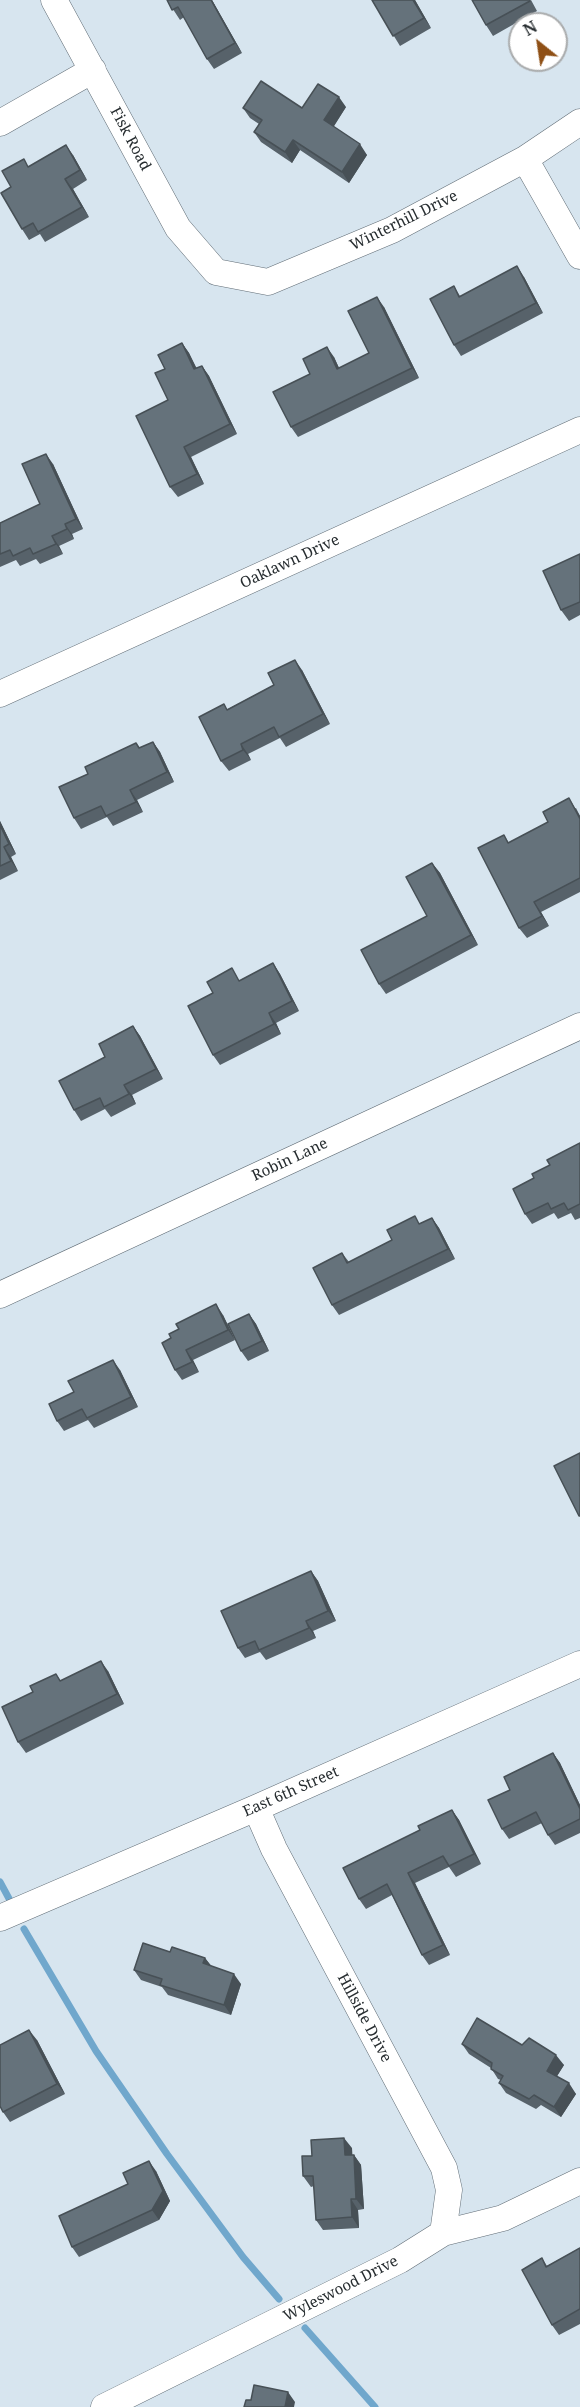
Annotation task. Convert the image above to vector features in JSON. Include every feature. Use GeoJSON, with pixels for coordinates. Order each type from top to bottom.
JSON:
{"type":"FeatureCollection","features":[{"type":"Feature","properties":{"kind":"street","name":"Fisk Road"},"geometry":{"type":"LineString","coordinates":[[54,0],[178,228],[216,272]]}},
{"type":"Feature","properties":{"kind":"street"},"geometry":{"type":"LineString","coordinates":[[0,123],[93,70]]}},
{"type":"Feature","properties":{"kind":"street","name":"Winterhill Drive"},"geometry":{"type":"LineString","coordinates":[[216,272],[268,282],[392,230],[525,159],[580,122]]}},
{"type":"Feature","properties":{"kind":"street"},"geometry":{"type":"LineString","coordinates":[[525,159],[580,256]]}},
{"type":"Feature","properties":{"kind":"street","name":"Oaklawn Drive"},"geometry":{"type":"LineString","coordinates":[[0,694],[580,430]]}},
{"type":"Feature","properties":{"kind":"street","name":"Robin Lane"},"geometry":{"type":"LineString","coordinates":[[0,1295],[580,1026]]}},
{"type":"Feature","properties":{"kind":"street","name":"East 6th Street"},"geometry":{"type":"LineString","coordinates":[[0,1918],[256,1808],[580,1664]]}},
{"type":"Feature","properties":{"kind":"street","name":"Hillside Drive"},"geometry":{"type":"LineString","coordinates":[[256,1808],[274,1850],[444,2168],[449,2190],[443,2233]]}},
{"type":"Feature","properties":{"kind":"street","name":"Wyleswood Drive"},"geometry":{"type":"LineString","coordinates":[[119,2404],[400,2260],[443,2233],[503,2218],[580,2181]]}},
{"type":"Feature","properties":{"kind":"building"},"geometry":{"type":"Polygon","coordinates":[[[167,0],[211,0],[235,43],[207,59],[178,7],[172,10],[167,0]]]}},
{"type":"Feature","properties":{"kind":"building"},"geometry":{"type":"Polygon","coordinates":[[[372,0],[413,0],[424,18],[393,36],[372,0]]]}},
{"type":"Feature","properties":{"kind":"building"},"geometry":{"type":"Polygon","coordinates":[[[472,0],[530,1],[508,12],[486,25],[472,0]]]}},
{"type":"Feature","properties":{"kind":"building"},"geometry":{"type":"Polygon","coordinates":[[[261,81],[302,108],[318,84],[339,97],[324,120],[360,144],[342,172],[293,140],[285,152],[254,132],[262,120],[243,108],[261,81]]]}},
{"type":"Feature","properties":{"kind":"building"},"geometry":{"type":"Polygon","coordinates":[[[66,145],[80,170],[65,179],[82,207],[38,232],[33,223],[22,229],[1,193],[11,187],[2,171],[24,159],[28,167],[66,145]]]}},
{"type":"Feature","properties":{"kind":"building"},"geometry":{"type":"Polygon","coordinates":[[[517,266],[536,303],[454,345],[430,299],[454,286],[459,297],[517,266]]]}},
{"type":"Feature","properties":{"kind":"building"},"geometry":{"type":"Polygon","coordinates":[[[377,297],[412,368],[291,427],[273,392],[310,374],[303,359],[327,347],[337,369],[369,353],[348,311],[377,297]]]}},
{"type":"Feature","properties":{"kind":"building"},"geometry":{"type":"Polygon","coordinates":[[[182,343],[194,369],[202,366],[230,424],[184,447],[197,474],[170,487],[136,416],[168,400],[155,373],[165,369],[158,355],[182,343]]]}},
{"type":"Feature","properties":{"kind":"building"},"geometry":{"type":"Polygon","coordinates":[[[46,454],[76,519],[65,524],[67,529],[52,536],[56,544],[33,554],[30,548],[13,556],[10,550],[0,554],[0,523],[40,504],[22,464],[46,454]]]}},
{"type":"Feature","properties":{"kind":"building"},"geometry":{"type":"Polygon","coordinates":[[[580,554],[580,602],[561,610],[543,571],[580,554]]]}},
{"type":"Feature","properties":{"kind":"building"},"geometry":{"type":"Polygon","coordinates":[[[295,660],[323,714],[279,737],[274,727],[241,744],[243,750],[221,761],[199,717],[224,704],[227,710],[274,685],[268,673],[295,660]]]}},
{"type":"Feature","properties":{"kind":"building"},"geometry":{"type":"Polygon","coordinates":[[[153,742],[167,772],[130,790],[136,802],[106,816],[101,806],[74,818],[59,787],[88,774],[85,767],[136,743],[139,748],[153,742]]]}},
{"type":"Feature","properties":{"kind":"building"},"geometry":{"type":"Polygon","coordinates":[[[569,798],[580,819],[580,878],[534,902],[542,916],[519,928],[478,848],[504,835],[508,843],[548,822],[543,812],[569,798]]]}},
{"type":"Feature","properties":{"kind":"building"},"geometry":{"type":"Polygon","coordinates":[[[0,825],[9,844],[4,847],[11,861],[0,866],[0,825]]]}},
{"type":"Feature","properties":{"kind":"building"},"geometry":{"type":"Polygon","coordinates":[[[432,863],[471,935],[379,984],[361,950],[427,916],[406,877],[432,863]]]}},
{"type":"Feature","properties":{"kind":"building"},"geometry":{"type":"Polygon","coordinates":[[[273,963],[292,1001],[269,1013],[274,1024],[213,1055],[188,1006],[213,993],[207,982],[232,968],[239,981],[273,963]]]}},
{"type":"Feature","properties":{"kind":"building"},"geometry":{"type":"Polygon","coordinates":[[[133,1026],[156,1069],[124,1085],[129,1094],[104,1107],[100,1098],[74,1110],[59,1081],[105,1057],[99,1044],[133,1026]]]}},
{"type":"Feature","properties":{"kind":"building"},"geometry":{"type":"Polygon","coordinates":[[[580,1143],[580,1204],[568,1210],[564,1203],[551,1209],[548,1203],[525,1214],[513,1189],[534,1178],[532,1174],[550,1165],[547,1160],[580,1143]]]}},
{"type":"Feature","properties":{"kind":"building"},"geometry":{"type":"Polygon","coordinates":[[[415,1216],[419,1224],[432,1218],[448,1249],[332,1305],[313,1268],[342,1253],[347,1263],[392,1240],[387,1230],[415,1216]]]}},
{"type":"Feature","properties":{"kind":"building"},"geometry":{"type":"Polygon","coordinates":[[[216,1304],[228,1330],[186,1350],[192,1362],[175,1370],[162,1343],[171,1338],[169,1334],[179,1329],[176,1324],[216,1304]]]}},
{"type":"Feature","properties":{"kind":"building"},"geometry":{"type":"Polygon","coordinates":[[[249,1314],[262,1341],[241,1351],[228,1324],[249,1314]]]}},
{"type":"Feature","properties":{"kind":"building"},"geometry":{"type":"Polygon","coordinates":[[[113,1360],[131,1397],[87,1418],[82,1409],[57,1421],[49,1404],[74,1392],[68,1381],[113,1360]]]}},
{"type":"Feature","properties":{"kind":"building"},"geometry":{"type":"Polygon","coordinates":[[[580,1453],[580,1516],[579,1516],[554,1466],[580,1453]]]}},
{"type":"Feature","properties":{"kind":"building"},"geometry":{"type":"Polygon","coordinates":[[[311,1571],[328,1611],[306,1621],[309,1628],[259,1650],[255,1641],[238,1648],[221,1611],[311,1571]]]}},
{"type":"Feature","properties":{"kind":"building"},"geometry":{"type":"Polygon","coordinates":[[[101,1661],[117,1694],[18,1742],[2,1707],[33,1692],[30,1686],[56,1674],[60,1681],[101,1661]]]}},
{"type":"Feature","properties":{"kind":"building"},"geometry":{"type":"Polygon","coordinates":[[[553,1753],[580,1809],[580,1819],[548,1835],[536,1812],[502,1829],[488,1800],[510,1790],[504,1777],[553,1753]]]}},
{"type":"Feature","properties":{"kind":"building"},"geometry":{"type":"Polygon","coordinates":[[[452,1810],[474,1854],[449,1866],[443,1856],[408,1873],[443,1945],[422,1955],[387,1884],[359,1899],[343,1868],[420,1830],[418,1826],[452,1810]]]}},
{"type":"Feature","properties":{"kind":"building"},"geometry":{"type":"Polygon","coordinates":[[[143,1943],[170,1952],[172,1947],[205,1958],[203,1963],[234,1974],[224,2005],[160,1985],[162,1979],[134,1970],[143,1943]]]}},
{"type":"Feature","properties":{"kind":"building"},"geometry":{"type":"Polygon","coordinates":[[[477,2018],[522,2045],[529,2038],[556,2055],[547,2071],[569,2083],[554,2107],[534,2095],[529,2099],[499,2083],[503,2076],[491,2069],[492,2063],[462,2044],[477,2018]]]}},
{"type":"Feature","properties":{"kind":"building"},"geometry":{"type":"Polygon","coordinates":[[[29,2030],[57,2084],[3,2112],[0,2106],[0,2045],[29,2030]]]}},
{"type":"Feature","properties":{"kind":"building"},"geometry":{"type":"Polygon","coordinates":[[[344,2138],[345,2155],[354,2155],[356,2199],[351,2199],[352,2217],[316,2220],[313,2176],[303,2176],[302,2156],[312,2156],[311,2140],[344,2138]]]}},
{"type":"Feature","properties":{"kind":"building"},"geometry":{"type":"Polygon","coordinates":[[[149,2161],[163,2191],[152,2210],[72,2247],[59,2216],[128,2184],[123,2173],[149,2161]]]}},
{"type":"Feature","properties":{"kind":"building"},"geometry":{"type":"Polygon","coordinates":[[[580,2248],[580,2309],[552,2325],[522,2270],[542,2258],[546,2267],[580,2248]]]}},
{"type":"Feature","properties":{"kind":"building"},"geometry":{"type":"Polygon","coordinates":[[[254,2385],[288,2392],[285,2407],[244,2407],[246,2400],[251,2400],[254,2385]]]}},
{"type":"Feature","properties":{"kind":"waterway"},"geometry":{"type":"LineString","coordinates":[[0,1882],[13,1906]]}},
{"type":"Feature","properties":{"kind":"waterway"},"geometry":{"type":"LineString","coordinates":[[24,1929],[96,2051],[167,2154],[243,2257],[279,2299]]}},
{"type":"Feature","properties":{"kind":"waterway"},"geometry":{"type":"LineString","coordinates":[[305,2328],[375,2407]]}}]}
